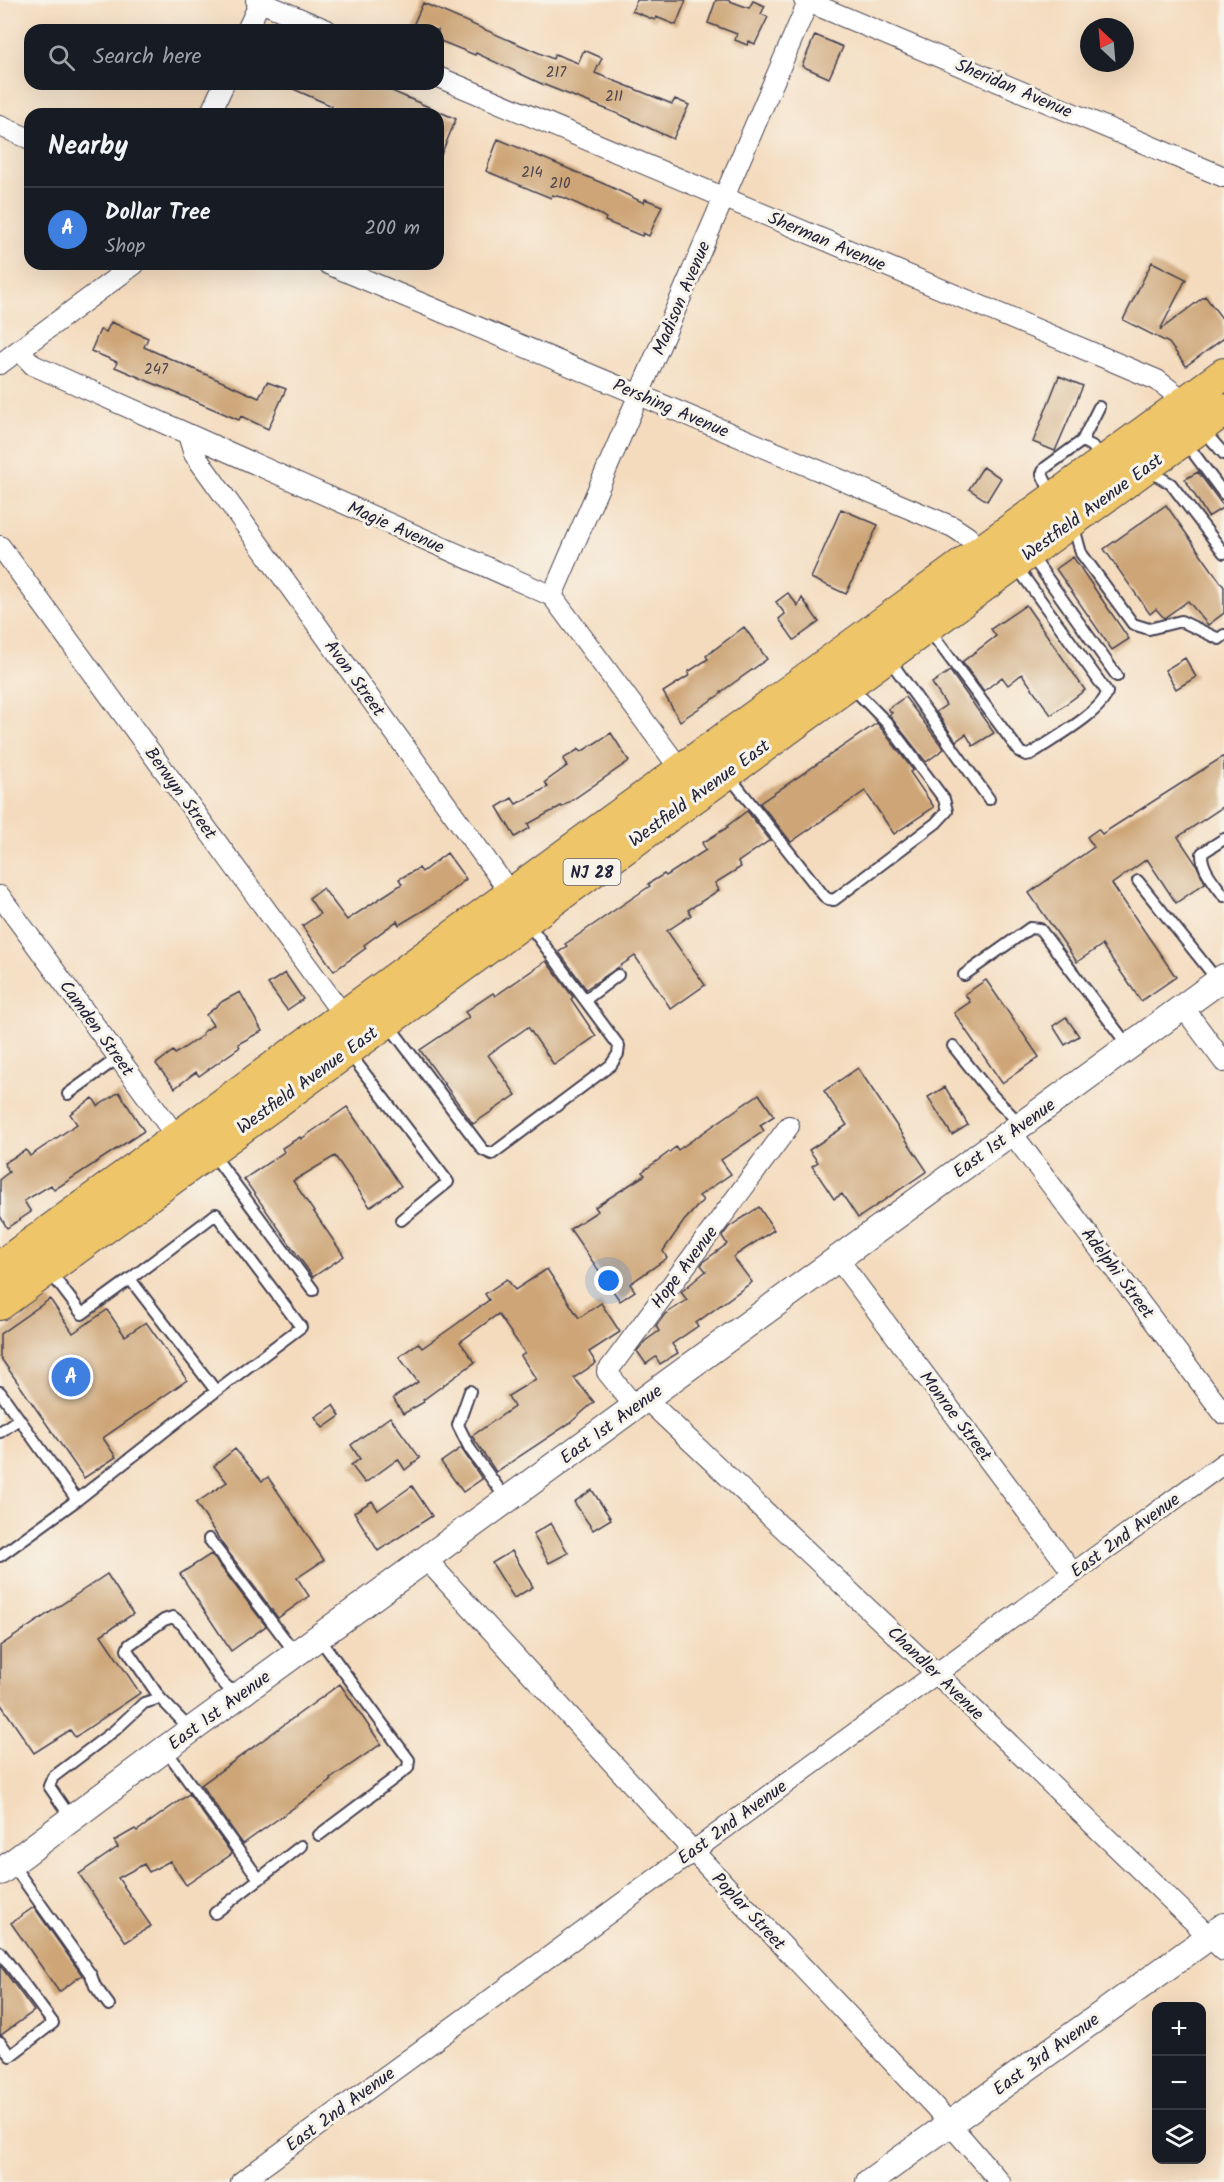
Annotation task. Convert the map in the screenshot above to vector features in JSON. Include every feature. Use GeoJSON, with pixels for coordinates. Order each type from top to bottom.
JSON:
{"type":"FeatureCollection","features":[{"type":"Feature","properties":{"kind":"main road","name":"Westfield Avenue East"},"geometry":{"type":"LineString","coordinates":[[690,782],[727,773],[841,672],[888,656],[927,627],[1063,510],[1146,468],[1198,420],[1224,374]]}},
{"type":"Feature","properties":{"kind":"main road","name":"Westfield Avenue East"},"geometry":{"type":"LineString","coordinates":[[0,1304],[17,1265],[194,1150],[522,910],[690,782],[841,672],[1006,561],[1063,510],[1094,451],[1198,420]]}},
{"type":"Feature","properties":{"kind":"main road","name":"Westfield Avenue East"},"geometry":{"type":"LineString","coordinates":[[351,1035],[386,1022],[522,910]]}},
{"type":"Feature","properties":{"kind":"street"},"geometry":{"type":"LineString","coordinates":[[249,24],[259,0],[313,24]]}},
{"type":"Feature","properties":{"kind":"street","name":"Sheridan Avenue"},"geometry":{"type":"LineString","coordinates":[[808,1],[1224,177]]}},
{"type":"Feature","properties":{"kind":"street","name":"Madison Avenue"},"geometry":{"type":"LineString","coordinates":[[552,596],[808,1]]}},
{"type":"Feature","properties":{"kind":"street","name":"Sherman Avenue"},"geometry":{"type":"LineString","coordinates":[[444,80],[1157,380],[1174,393],[1198,420]]}},
{"type":"Feature","properties":{"kind":"street"},"geometry":{"type":"LineString","coordinates":[[213,108],[221,90]]}},
{"type":"Feature","properties":{"kind":"street"},"geometry":{"type":"LineString","coordinates":[[0,126],[24,136]]}},
{"type":"Feature","properties":{"kind":"street"},"geometry":{"type":"LineString","coordinates":[[0,364],[127,270]]}},
{"type":"Feature","properties":{"kind":"street","name":"Pershing Avenue"},"geometry":{"type":"LineString","coordinates":[[342,270],[953,527],[1006,561]]}},
{"type":"Feature","properties":{"kind":"street","name":"Magie Avenue"},"geometry":{"type":"LineString","coordinates":[[19,350],[33,365],[552,596],[690,782]]}},
{"type":"Feature","properties":{"kind":"street","name":"Avon Street"},"geometry":{"type":"LineString","coordinates":[[188,435],[194,454],[522,910]]}},
{"type":"Feature","properties":{"kind":"street","name":"Berwyn Street"},"geometry":{"type":"LineString","coordinates":[[0,546],[351,1035]]}},
{"type":"Feature","properties":{"kind":"street","name":"Camden Street"},"geometry":{"type":"LineString","coordinates":[[0,896],[119,1057],[194,1150]]}},
{"type":"Feature","properties":{"kind":"street","name":"East 1st Avenue"},"geometry":{"type":"LineString","coordinates":[[6,1868],[165,1749],[1221,979]]}},
{"type":"Feature","properties":{"kind":"street"},"geometry":{"type":"LineString","coordinates":[[1183,1007],[1224,1062]]}},
{"type":"Feature","properties":{"kind":"street","name":"Hope Avenue"},"geometry":{"type":"LineString","coordinates":[[640,1403],[607,1372],[789,1126]]}},
{"type":"Feature","properties":{"kind":"street","name":"Adelphi Street"},"geometry":{"type":"LineString","coordinates":[[1016,1129],[1224,1414]]}},
{"type":"Feature","properties":{"kind":"street","name":"Monroe Street"},"geometry":{"type":"LineString","coordinates":[[838,1259],[1073,1573]]}},
{"type":"Feature","properties":{"kind":"street","name":"Chandler Avenue"},"geometry":{"type":"LineString","coordinates":[[640,1403],[936,1673],[1219,1938]]}},
{"type":"Feature","properties":{"kind":"street","name":"East 2nd Avenue"},"geometry":{"type":"LineString","coordinates":[[241,2182],[1224,1463]]}},
{"type":"Feature","properties":{"kind":"street","name":"Poplar Street"},"geometry":{"type":"LineString","coordinates":[[426,1559],[693,1851],[949,2123],[1000,2182]]}},
{"type":"Feature","properties":{"kind":"street","name":"East 3rd Avenue"},"geometry":{"type":"LineString","coordinates":[[869,2182],[949,2123],[1219,1938]]}},
{"type":"Feature","properties":{"kind":"lane"},"geometry":{"type":"LineString","coordinates":[[1094,451],[1099,407]]}},
{"type":"Feature","properties":{"kind":"lane"},"geometry":{"type":"LineString","coordinates":[[1198,420],[1224,454]]}},
{"type":"Feature","properties":{"kind":"lane"},"geometry":{"type":"LineString","coordinates":[[1198,420],[1224,494]]}},
{"type":"Feature","properties":{"kind":"lane"},"geometry":{"type":"LineString","coordinates":[[1146,468],[1171,484],[1224,553]]}},
{"type":"Feature","properties":{"kind":"lane"},"geometry":{"type":"LineString","coordinates":[[1063,510],[1081,553],[1133,624],[1149,628],[1181,621],[1218,639],[1224,635]]}},
{"type":"Feature","properties":{"kind":"lane"},"geometry":{"type":"LineString","coordinates":[[927,627],[1020,752],[1026,755],[1031,754],[1095,710],[1107,692],[1006,561]]}},
{"type":"Feature","properties":{"kind":"lane"},"geometry":{"type":"LineString","coordinates":[[1006,561],[1117,676]]}},
{"type":"Feature","properties":{"kind":"lane"},"geometry":{"type":"LineString","coordinates":[[888,656],[989,799]]}},
{"type":"Feature","properties":{"kind":"lane"},"geometry":{"type":"LineString","coordinates":[[727,773],[824,896],[834,900],[936,823],[947,811],[944,798],[887,723],[841,672]]}},
{"type":"Feature","properties":{"kind":"lane"},"geometry":{"type":"LineString","coordinates":[[1224,839],[1202,853],[1202,860],[1211,878],[1224,896]]}},
{"type":"Feature","properties":{"kind":"lane"},"geometry":{"type":"LineString","coordinates":[[1138,881],[1221,979]]}},
{"type":"Feature","properties":{"kind":"lane"},"geometry":{"type":"LineString","coordinates":[[386,1022],[483,1150],[492,1154],[616,1060],[619,1046],[553,957],[522,910]]}},
{"type":"Feature","properties":{"kind":"lane"},"geometry":{"type":"LineString","coordinates":[[964,975],[1029,928],[1040,929],[1129,1047]]}},
{"type":"Feature","properties":{"kind":"lane"},"geometry":{"type":"LineString","coordinates":[[585,1000],[618,975]]}},
{"type":"Feature","properties":{"kind":"lane"},"geometry":{"type":"LineString","coordinates":[[351,1035],[448,1182],[401,1220]]}},
{"type":"Feature","properties":{"kind":"lane"},"geometry":{"type":"LineString","coordinates":[[953,1046],[1016,1129]]}},
{"type":"Feature","properties":{"kind":"lane"},"geometry":{"type":"LineString","coordinates":[[68,1094],[119,1057]]}},
{"type":"Feature","properties":{"kind":"lane"},"geometry":{"type":"LineString","coordinates":[[194,1150],[313,1290]]}},
{"type":"Feature","properties":{"kind":"lane"},"geometry":{"type":"LineString","coordinates":[[0,1556],[77,1500],[301,1327],[216,1214],[82,1314],[17,1265]]}},
{"type":"Feature","properties":{"kind":"lane"},"geometry":{"type":"LineString","coordinates":[[130,1279],[216,1391]]}},
{"type":"Feature","properties":{"kind":"lane"},"geometry":{"type":"LineString","coordinates":[[470,1391],[458,1425],[470,1449],[507,1500]]}},
{"type":"Feature","properties":{"kind":"lane"},"geometry":{"type":"LineString","coordinates":[[0,1392],[77,1500]]}},
{"type":"Feature","properties":{"kind":"lane"},"geometry":{"type":"LineString","coordinates":[[0,1432],[19,1419]]}},
{"type":"Feature","properties":{"kind":"lane"},"geometry":{"type":"LineString","coordinates":[[209,1539],[296,1654]]}},
{"type":"Feature","properties":{"kind":"lane"},"geometry":{"type":"LineString","coordinates":[[191,1731],[160,1698],[127,1650],[129,1645],[164,1620],[173,1617],[183,1625],[220,1680],[237,1697]]}},
{"type":"Feature","properties":{"kind":"lane"},"geometry":{"type":"LineString","coordinates":[[318,1638],[409,1760],[408,1768],[319,1835]]}},
{"type":"Feature","properties":{"kind":"lane"},"geometry":{"type":"LineString","coordinates":[[71,1819],[49,1786],[52,1777],[115,1730],[144,1703],[160,1698]]}},
{"type":"Feature","properties":{"kind":"lane"},"geometry":{"type":"LineString","coordinates":[[165,1749],[259,1880]]}},
{"type":"Feature","properties":{"kind":"lane"},"geometry":{"type":"LineString","coordinates":[[215,1913],[301,1846]]}},
{"type":"Feature","properties":{"kind":"lane"},"geometry":{"type":"LineString","coordinates":[[6,1868],[91,1975],[95,1986],[109,2005]]}},
{"type":"Feature","properties":{"kind":"lane"},"geometry":{"type":"LineString","coordinates":[[0,1952],[53,2023],[10,2056],[0,2042]]}},
{"type":"Feature","properties":{"kind":"building"},"geometry":{"type":"Polygon","coordinates":[[[637,0],[686,0],[676,25],[632,11],[637,0]]]}},
{"type":"Feature","properties":{"kind":"building"},"geometry":{"type":"Polygon","coordinates":[[[716,0],[727,0],[749,8],[753,1],[765,6],[761,14],[768,17],[755,44],[749,41],[747,45],[735,40],[737,34],[708,23],[716,0]]]}},
{"type":"Feature","properties":{"kind":"building"},"geometry":{"type":"Polygon","coordinates":[[[423,3],[553,59],[555,54],[578,63],[584,50],[602,58],[595,73],[672,104],[675,99],[689,105],[673,139],[621,115],[542,84],[476,53],[475,55],[444,42],[444,24],[414,24],[423,3]]]}},
{"type":"Feature","properties":{"kind":"building"},"geometry":{"type":"Polygon","coordinates":[[[815,35],[843,47],[829,78],[802,66],[815,35]]]}},
{"type":"Feature","properties":{"kind":"building"},"geometry":{"type":"Polygon","coordinates":[[[296,90],[390,90],[431,108],[331,108],[332,106],[296,90]]]}},
{"type":"Feature","properties":{"kind":"building"},"geometry":{"type":"Polygon","coordinates":[[[444,114],[456,119],[444,148],[444,114]]]}},
{"type":"Feature","properties":{"kind":"building"},"geometry":{"type":"Polygon","coordinates":[[[498,139],[644,203],[645,199],[662,206],[649,236],[643,233],[642,236],[605,221],[606,218],[601,215],[565,198],[552,195],[551,198],[486,171],[498,139]]]}},
{"type":"Feature","properties":{"kind":"building"},"geometry":{"type":"Polygon","coordinates":[[[1152,262],[1186,279],[1160,330],[1205,296],[1224,321],[1224,338],[1186,366],[1169,343],[1123,320],[1152,262]]]}},
{"type":"Feature","properties":{"kind":"building"},"geometry":{"type":"Polygon","coordinates":[[[111,322],[148,338],[144,347],[259,398],[267,382],[286,389],[268,429],[241,416],[239,420],[115,367],[117,362],[91,351],[100,330],[106,332],[111,322]]]}},
{"type":"Feature","properties":{"kind":"building"},"geometry":{"type":"Polygon","coordinates":[[[1059,376],[1083,386],[1055,451],[1033,442],[1059,376]]]}},
{"type":"Feature","properties":{"kind":"building"},"geometry":{"type":"Polygon","coordinates":[[[983,467],[1001,478],[987,501],[969,489],[983,467]]]}},
{"type":"Feature","properties":{"kind":"building"},"geometry":{"type":"Polygon","coordinates":[[[1198,472],[1224,507],[1208,517],[1185,479],[1198,472]]]}},
{"type":"Feature","properties":{"kind":"building"},"geometry":{"type":"Polygon","coordinates":[[[1166,505],[1224,587],[1224,613],[1208,625],[1188,601],[1164,618],[1156,609],[1150,614],[1104,549],[1166,505]]]}},
{"type":"Feature","properties":{"kind":"building"},"geometry":{"type":"Polygon","coordinates":[[[841,509],[878,525],[846,594],[811,578],[841,509]]]}},
{"type":"Feature","properties":{"kind":"building"},"geometry":{"type":"Polygon","coordinates":[[[1073,557],[1129,639],[1112,650],[1056,569],[1073,557]]]}},
{"type":"Feature","properties":{"kind":"building"},"geometry":{"type":"Polygon","coordinates":[[[788,593],[798,606],[802,598],[819,622],[794,640],[779,619],[785,614],[776,602],[788,593]]]}},
{"type":"Feature","properties":{"kind":"building"},"geometry":{"type":"Polygon","coordinates":[[[1026,605],[1085,690],[1051,715],[1022,674],[1008,685],[1002,677],[984,691],[962,662],[996,636],[991,629],[1026,605]]]}},
{"type":"Feature","properties":{"kind":"building"},"geometry":{"type":"Polygon","coordinates":[[[744,627],[767,659],[680,721],[663,692],[690,675],[688,672],[708,659],[706,656],[744,627]]]}},
{"type":"Feature","properties":{"kind":"building"},"geometry":{"type":"Polygon","coordinates":[[[1185,658],[1196,677],[1176,689],[1165,670],[1185,658]]]}},
{"type":"Feature","properties":{"kind":"building"},"geometry":{"type":"Polygon","coordinates":[[[950,671],[994,733],[973,746],[966,734],[956,741],[936,712],[946,705],[932,683],[950,671]]]}},
{"type":"Feature","properties":{"kind":"building"},"geometry":{"type":"Polygon","coordinates":[[[905,697],[944,749],[926,762],[889,715],[892,713],[888,709],[905,697]]]}},
{"type":"Feature","properties":{"kind":"building"},"geometry":{"type":"Polygon","coordinates":[[[877,723],[913,770],[910,772],[934,807],[894,834],[865,791],[791,842],[760,803],[877,723]]]}},
{"type":"Feature","properties":{"kind":"building"},"geometry":{"type":"Polygon","coordinates":[[[611,733],[629,761],[562,807],[528,824],[530,828],[515,837],[497,807],[512,798],[516,804],[548,787],[545,782],[567,766],[563,759],[579,749],[581,752],[611,733]]]}},
{"type":"Feature","properties":{"kind":"building"},"geometry":{"type":"Polygon","coordinates":[[[1224,756],[1224,806],[1178,837],[1196,864],[1205,883],[1176,903],[1147,859],[1112,884],[1176,977],[1141,1001],[1102,945],[1077,962],[1029,893],[1094,847],[1087,837],[1098,829],[1102,834],[1224,756]]]}},
{"type":"Feature","properties":{"kind":"building"},"geometry":{"type":"Polygon","coordinates":[[[747,811],[770,840],[738,862],[741,867],[715,883],[719,890],[688,910],[691,915],[667,931],[705,985],[671,1009],[635,956],[586,989],[559,952],[567,946],[565,944],[650,886],[648,884],[664,874],[666,876],[706,850],[702,843],[728,827],[747,811]]]}},
{"type":"Feature","properties":{"kind":"building"},"geometry":{"type":"Polygon","coordinates":[[[447,853],[466,879],[439,901],[399,925],[397,921],[364,945],[366,948],[334,971],[302,926],[320,914],[309,898],[323,888],[347,920],[402,884],[399,879],[419,868],[422,872],[447,853]]]}},
{"type":"Feature","properties":{"kind":"building"},"geometry":{"type":"Polygon","coordinates":[[[546,961],[573,997],[571,999],[596,1036],[554,1065],[528,1027],[488,1055],[516,1095],[473,1124],[420,1050],[469,1017],[465,1012],[493,993],[495,996],[546,961]]]}},
{"type":"Feature","properties":{"kind":"building"},"geometry":{"type":"Polygon","coordinates":[[[285,973],[303,999],[287,1010],[268,984],[285,973]]]}},
{"type":"Feature","properties":{"kind":"building"},"geometry":{"type":"Polygon","coordinates":[[[986,980],[1039,1057],[1002,1083],[954,1013],[970,1002],[965,994],[986,980]]]}},
{"type":"Feature","properties":{"kind":"building"},"geometry":{"type":"Polygon","coordinates":[[[240,992],[262,1031],[238,1044],[240,1047],[199,1076],[196,1072],[175,1088],[156,1064],[173,1051],[175,1054],[203,1035],[202,1033],[213,1025],[206,1015],[223,1001],[240,992]]]}},
{"type":"Feature","properties":{"kind":"building"},"geometry":{"type":"Polygon","coordinates":[[[1066,1017],[1079,1036],[1065,1045],[1053,1026],[1066,1017]]]}},
{"type":"Feature","properties":{"kind":"building"},"geometry":{"type":"Polygon","coordinates":[[[858,1068],[927,1171],[858,1218],[842,1194],[834,1199],[812,1166],[818,1162],[809,1150],[847,1125],[824,1091],[858,1068]]]}},
{"type":"Feature","properties":{"kind":"building"},"geometry":{"type":"Polygon","coordinates":[[[945,1087],[968,1125],[952,1135],[928,1097],[945,1087]]]}},
{"type":"Feature","properties":{"kind":"building"},"geometry":{"type":"Polygon","coordinates":[[[119,1092],[144,1131],[54,1190],[51,1185],[24,1201],[31,1212],[7,1228],[0,1216],[0,1179],[9,1172],[4,1163],[26,1150],[30,1156],[77,1124],[70,1114],[93,1098],[98,1106],[119,1092]]]}},
{"type":"Feature","properties":{"kind":"building"},"geometry":{"type":"Polygon","coordinates":[[[759,1094],[774,1116],[760,1125],[764,1131],[721,1160],[731,1174],[699,1196],[703,1200],[684,1221],[663,1251],[667,1258],[630,1284],[635,1291],[620,1301],[570,1229],[598,1211],[595,1207],[645,1175],[642,1172],[676,1147],[678,1150],[759,1094]]]}},
{"type":"Feature","properties":{"kind":"building"},"geometry":{"type":"Polygon","coordinates":[[[347,1107],[401,1186],[370,1207],[335,1156],[293,1181],[344,1256],[313,1277],[244,1179],[284,1152],[282,1148],[300,1137],[301,1139],[347,1107]]]}},
{"type":"Feature","properties":{"kind":"building"},"geometry":{"type":"Polygon","coordinates":[[[759,1207],[774,1230],[733,1257],[752,1282],[696,1323],[698,1326],[672,1344],[678,1353],[660,1364],[656,1357],[646,1364],[637,1351],[645,1341],[659,1331],[656,1326],[665,1314],[687,1300],[681,1292],[706,1271],[701,1265],[704,1261],[727,1244],[722,1236],[729,1227],[759,1207]]]}},
{"type":"Feature","properties":{"kind":"building"},"geometry":{"type":"Polygon","coordinates":[[[547,1269],[579,1318],[601,1303],[620,1332],[589,1352],[596,1363],[574,1378],[594,1402],[570,1423],[496,1472],[472,1436],[514,1407],[508,1396],[536,1379],[521,1356],[525,1353],[498,1314],[460,1342],[475,1362],[423,1400],[424,1402],[403,1414],[393,1398],[418,1382],[399,1357],[418,1343],[422,1348],[451,1328],[489,1300],[485,1294],[507,1279],[515,1290],[547,1269]]]}},
{"type":"Feature","properties":{"kind":"building"},"geometry":{"type":"Polygon","coordinates":[[[50,1299],[73,1333],[107,1310],[125,1336],[146,1322],[187,1380],[103,1438],[116,1457],[84,1478],[0,1357],[0,1334],[50,1299]]]}},
{"type":"Feature","properties":{"kind":"building"},"geometry":{"type":"Polygon","coordinates":[[[333,1405],[340,1416],[323,1428],[315,1417],[333,1405]]]}},
{"type":"Feature","properties":{"kind":"building"},"geometry":{"type":"Polygon","coordinates":[[[390,1417],[420,1458],[405,1470],[398,1459],[365,1483],[351,1465],[360,1459],[351,1445],[390,1417]]]}},
{"type":"Feature","properties":{"kind":"building"},"geometry":{"type":"Polygon","coordinates":[[[461,1448],[482,1479],[463,1492],[441,1462],[461,1448]]]}},
{"type":"Feature","properties":{"kind":"building"},"geometry":{"type":"Polygon","coordinates":[[[235,1449],[262,1481],[268,1477],[324,1560],[297,1578],[309,1596],[278,1618],[223,1545],[196,1503],[227,1482],[214,1466],[235,1449]]]}},
{"type":"Feature","properties":{"kind":"building"},"geometry":{"type":"Polygon","coordinates":[[[412,1486],[432,1516],[378,1551],[354,1512],[372,1501],[378,1510],[412,1486]]]}},
{"type":"Feature","properties":{"kind":"building"},"geometry":{"type":"Polygon","coordinates":[[[592,1490],[611,1519],[593,1530],[574,1502],[592,1490]]]}},
{"type":"Feature","properties":{"kind":"building"},"geometry":{"type":"Polygon","coordinates":[[[551,1523],[568,1553],[549,1563],[533,1534],[551,1523]]]}},
{"type":"Feature","properties":{"kind":"building"},"geometry":{"type":"Polygon","coordinates":[[[512,1551],[533,1587],[514,1598],[492,1563],[512,1551]]]}},
{"type":"Feature","properties":{"kind":"building"},"geometry":{"type":"Polygon","coordinates":[[[211,1554],[266,1626],[231,1651],[180,1574],[211,1554]]]}},
{"type":"Feature","properties":{"kind":"building"},"geometry":{"type":"Polygon","coordinates":[[[107,1574],[133,1614],[101,1635],[140,1693],[75,1737],[70,1730],[34,1753],[0,1703],[0,1646],[107,1574]]]}},
{"type":"Feature","properties":{"kind":"building"},"geometry":{"type":"Polygon","coordinates":[[[340,1684],[381,1744],[243,1844],[201,1785],[340,1684]]]}},
{"type":"Feature","properties":{"kind":"building"},"geometry":{"type":"Polygon","coordinates":[[[189,1794],[232,1854],[186,1885],[170,1861],[149,1872],[144,1864],[118,1878],[151,1926],[126,1942],[79,1874],[118,1847],[114,1841],[135,1829],[137,1831],[189,1794]]]}},
{"type":"Feature","properties":{"kind":"building"},"geometry":{"type":"Polygon","coordinates":[[[34,1907],[82,1975],[59,1992],[11,1923],[34,1907]]]}},
{"type":"Feature","properties":{"kind":"building"},"geometry":{"type":"Polygon","coordinates":[[[0,1965],[34,2011],[1,2035],[0,2035],[0,1965]]]}},
{"type":"Feature","properties":{"kind":"place","name":"Dollar Tree"},"geometry":{"type":"Point","coordinates":[71,1377]}}]}
